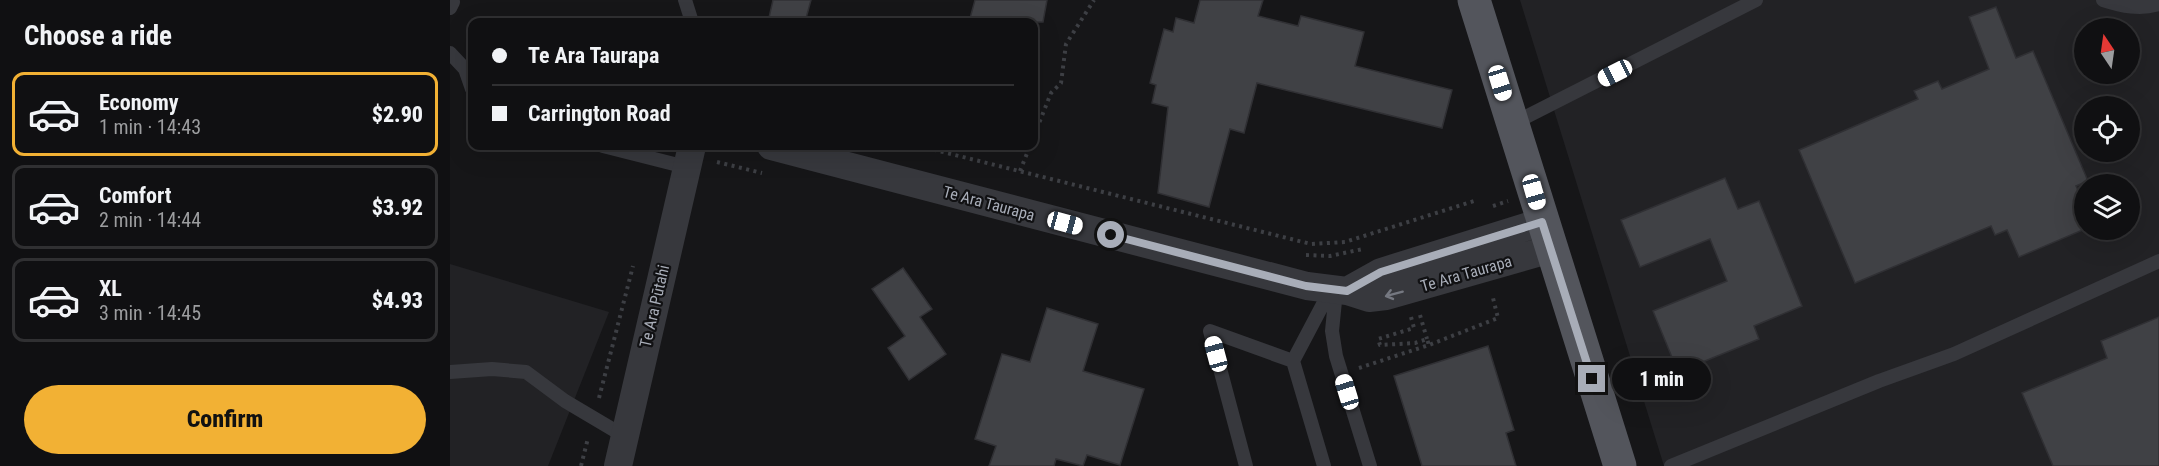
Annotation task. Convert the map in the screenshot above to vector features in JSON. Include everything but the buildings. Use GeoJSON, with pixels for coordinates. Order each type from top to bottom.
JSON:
{"type":"FeatureCollection","features":[{"type":"Feature","properties":{"kind":"main road"},"geometry":{"type":"LineString","coordinates":[[1474,0],[1620,466]]}},
{"type":"Feature","properties":{"kind":"street","name":"Te Ara Taurapa"},"geometry":{"type":"LineString","coordinates":[[786,150],[1306,286],[1338,290],[1381,272],[1547,235]]}},
{"type":"Feature","properties":{"kind":"street","name":"Te Ara Pūtahi"},"geometry":{"type":"LineString","coordinates":[[618,466],[689,156]]}},
{"type":"Feature","properties":{"kind":"lane"},"geometry":{"type":"LineString","coordinates":[[685,0],[691,18]]}},
{"type":"Feature","properties":{"kind":"lane"},"geometry":{"type":"LineString","coordinates":[[1512,124],[1756,0]]}},
{"type":"Feature","properties":{"kind":"lane"},"geometry":{"type":"LineString","coordinates":[[2103,0],[2139,8],[2159,4]]}},
{"type":"Feature","properties":{"kind":"lane"},"geometry":{"type":"LineString","coordinates":[[450,53],[465,69],[468,78]]}},
{"type":"Feature","properties":{"kind":"lane"},"geometry":{"type":"LineString","coordinates":[[637,150],[689,156]]}},
{"type":"Feature","properties":{"kind":"lane"},"geometry":{"type":"LineString","coordinates":[[1671,466],[1879,381],[1953,354],[2159,261]]}},
{"type":"Feature","properties":{"kind":"lane"},"geometry":{"type":"LineString","coordinates":[[1324,466],[1293,361],[1338,290]]}},
{"type":"Feature","properties":{"kind":"lane"},"geometry":{"type":"LineString","coordinates":[[1338,290],[1332,331],[1336,356],[1370,466]]}},
{"type":"Feature","properties":{"kind":"lane"},"geometry":{"type":"LineString","coordinates":[[1246,466],[1210,331],[1293,361]]}},
{"type":"Feature","properties":{"kind":"lane"},"geometry":{"type":"LineString","coordinates":[[450,372],[492,369],[526,372],[565,401],[624,436]]}},
{"type":"Feature","properties":{"kind":"path"},"geometry":{"type":"LineString","coordinates":[[1038,126],[1051,93],[1061,83],[1066,44],[1094,0]]}},
{"type":"Feature","properties":{"kind":"path"},"geometry":{"type":"LineString","coordinates":[[935,150],[1311,244],[1345,242],[1474,201]]}},
{"type":"Feature","properties":{"kind":"path"},"geometry":{"type":"LineString","coordinates":[[1020,171],[1028,150]]}},
{"type":"Feature","properties":{"kind":"path"},"geometry":{"type":"LineString","coordinates":[[1486,208],[1504,202]]}},
{"type":"Feature","properties":{"kind":"path"},"geometry":{"type":"LineString","coordinates":[[1303,255],[1330,256],[1368,247]]}},
{"type":"Feature","properties":{"kind":"path"},"geometry":{"type":"LineString","coordinates":[[581,466],[635,261]]}},
{"type":"Feature","properties":{"kind":"path"},"geometry":{"type":"LineString","coordinates":[[1353,370],[1429,345],[1498,318],[1491,292]]}},
{"type":"Feature","properties":{"kind":"path"},"geometry":{"type":"LineString","coordinates":[[1409,314],[1414,328],[1378,339],[1380,345],[1415,343],[1427,339]]}},
{"type":"Feature","properties":{"kind":"path"},"geometry":{"type":"LineString","coordinates":[[1422,322],[1429,345]]}},
{"type":"Feature","properties":{"kind":"shaded area"},"geometry":{"type":"Polygon","coordinates":[[[1520,0],[2159,0],[2159,466],[1664,466],[1520,0]]]}},
{"type":"Feature","properties":{"kind":"shaded area"},"geometry":{"type":"Polygon","coordinates":[[[450,264],[609,312],[548,466],[450,466],[450,264]]]}},
{"type":"Feature","properties":{"kind":"route"},"geometry":{"type":"LineString","coordinates":[[1111,235],[1306,286],[1347,291],[1381,272],[1542,222],[1592,379]]}}]}
